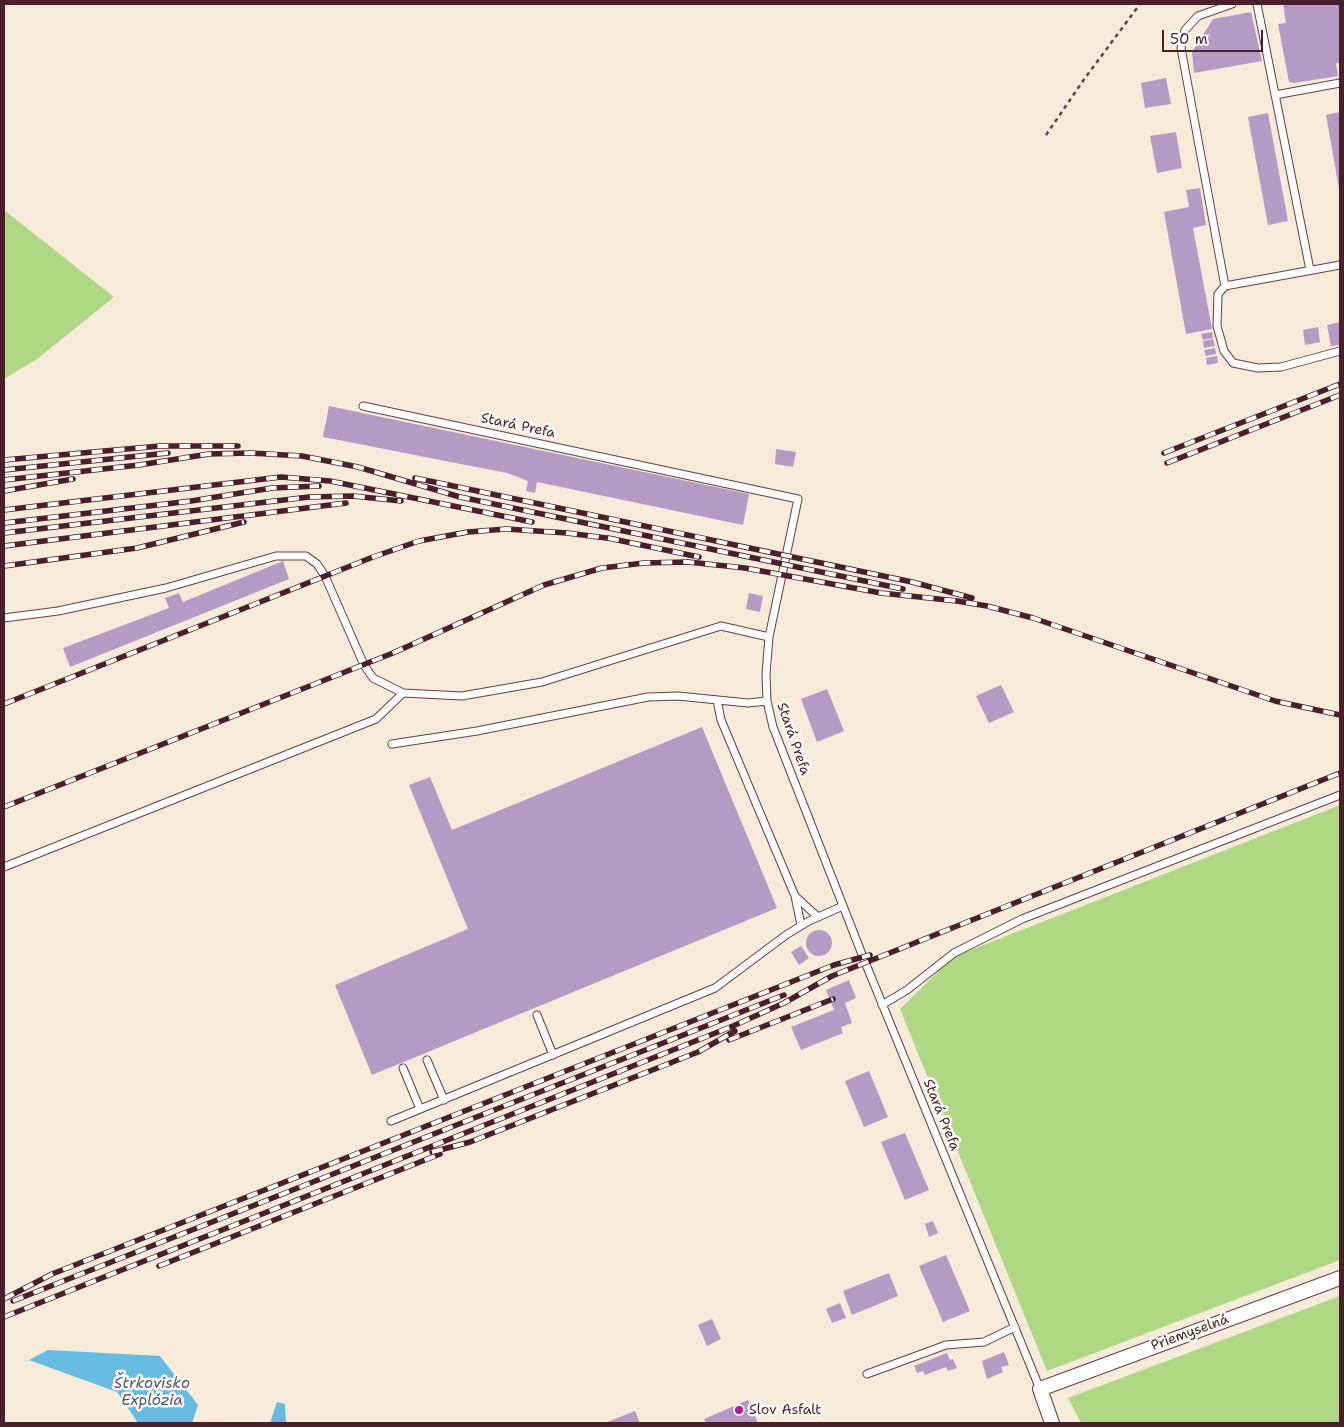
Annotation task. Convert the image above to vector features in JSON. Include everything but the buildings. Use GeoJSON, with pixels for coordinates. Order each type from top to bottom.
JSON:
{"type":"FeatureCollection","features":[{"type":"Feature","properties":{"kind":"street","name":"Priemyselná"},"geometry":{"type":"LineString","coordinates":[[1040,1389],[1340,1278]]}},
{"type":"Feature","properties":{"kind":"street"},"geometry":{"type":"LineString","coordinates":[[1040,1389],[1052,1423]]}},
{"type":"Feature","properties":{"kind":"lane"},"geometry":{"type":"LineString","coordinates":[[1225,286],[1181,48],[1185,30],[1198,16],[1232,4]]}},
{"type":"Feature","properties":{"kind":"lane"},"geometry":{"type":"LineString","coordinates":[[1256,4],[1310,270]]}},
{"type":"Feature","properties":{"kind":"lane"},"geometry":{"type":"LineString","coordinates":[[1275,95],[1340,83]]}},
{"type":"Feature","properties":{"kind":"lane"},"geometry":{"type":"LineString","coordinates":[[1340,264],[1225,286],[1218,294],[1217,326],[1224,351],[1233,363],[1258,368],[1281,366],[1340,351]]}},
{"type":"Feature","properties":{"kind":"lane","name":"Stará Prefa"},"geometry":{"type":"LineString","coordinates":[[363,406],[798,499],[769,637],[766,674],[767,701],[773,727],[882,1004],[1040,1389]]}},
{"type":"Feature","properties":{"kind":"lane"},"geometry":{"type":"LineString","coordinates":[[4,618],[58,610],[166,588],[276,556],[306,556],[317,564],[325,576],[364,665],[373,678],[403,693],[462,696],[542,682],[721,626],[769,637]]}},
{"type":"Feature","properties":{"kind":"lane"},"geometry":{"type":"LineString","coordinates":[[4,867],[376,719],[403,693]]}},
{"type":"Feature","properties":{"kind":"lane"},"geometry":{"type":"LineString","coordinates":[[392,744],[477,731],[648,697],[678,696],[748,703],[767,701]]}},
{"type":"Feature","properties":{"kind":"lane"},"geometry":{"type":"LineString","coordinates":[[717,700],[721,720],[795,896],[801,926]]}},
{"type":"Feature","properties":{"kind":"lane"},"geometry":{"type":"LineString","coordinates":[[882,1004],[899,996],[954,953],[1022,918],[1340,795]]}},
{"type":"Feature","properties":{"kind":"lane"},"geometry":{"type":"LineString","coordinates":[[795,896],[818,917]]}},
{"type":"Feature","properties":{"kind":"lane"},"geometry":{"type":"LineString","coordinates":[[391,1121],[715,988],[801,926],[843,906]]}},
{"type":"Feature","properties":{"kind":"lane"},"geometry":{"type":"LineString","coordinates":[[537,1015],[553,1055]]}},
{"type":"Feature","properties":{"kind":"lane"},"geometry":{"type":"LineString","coordinates":[[427,1060],[444,1100]]}},
{"type":"Feature","properties":{"kind":"lane"},"geometry":{"type":"LineString","coordinates":[[403,1068],[420,1109]]}},
{"type":"Feature","properties":{"kind":"lane"},"geometry":{"type":"LineString","coordinates":[[867,1374],[946,1345],[984,1342],[1015,1327]]}},
{"type":"Feature","properties":{"kind":"path"},"geometry":{"type":"LineString","coordinates":[[1046,135],[1085,78],[1140,4]]}},
{"type":"Feature","properties":{"kind":"green space"},"geometry":{"type":"Polygon","coordinates":[[[4,210],[114,297],[37,359],[4,379],[4,210]]]}},
{"type":"Feature","properties":{"kind":"green space"},"geometry":{"type":"Polygon","coordinates":[[[1340,805],[1340,1260],[1047,1371],[900,1009],[953,957],[1340,805]]]}},
{"type":"Feature","properties":{"kind":"green space"},"geometry":{"type":"Polygon","coordinates":[[[1340,1296],[1340,1423],[1081,1423],[1068,1398],[1340,1296]]]}},
{"type":"Feature","properties":{"kind":"water","name":"Štrkovisko Explózia"},"geometry":{"type":"Polygon","coordinates":[[[48,1350],[160,1356],[198,1405],[192,1423],[138,1423],[117,1392],[29,1360],[48,1350]]]}},
{"type":"Feature","properties":{"kind":"water"},"geometry":{"type":"Polygon","coordinates":[[[277,1402],[285,1404],[286,1423],[270,1423],[277,1402]]]}},
{"type":"Feature","properties":{"kind":"railway"},"geometry":{"type":"LineString","coordinates":[[1164,453],[1340,384]]}},
{"type":"Feature","properties":{"kind":"railway"},"geometry":{"type":"LineString","coordinates":[[1167,463],[1340,395]]}},
{"type":"Feature","properties":{"kind":"railway"},"geometry":{"type":"LineString","coordinates":[[4,460],[160,446],[238,446]]}},
{"type":"Feature","properties":{"kind":"railway"},"geometry":{"type":"LineString","coordinates":[[4,470],[168,453]]}},
{"type":"Feature","properties":{"kind":"railway"},"geometry":{"type":"LineString","coordinates":[[4,480],[139,465],[209,454],[250,453],[302,456],[358,467],[460,497],[903,589]]}},
{"type":"Feature","properties":{"kind":"railway"},"geometry":{"type":"LineString","coordinates":[[4,510],[281,477],[330,481],[532,522]]}},
{"type":"Feature","properties":{"kind":"railway"},"geometry":{"type":"LineString","coordinates":[[415,478],[912,582],[972,598]]}},
{"type":"Feature","properties":{"kind":"railway"},"geometry":{"type":"LineString","coordinates":[[4,491],[73,479]]}},
{"type":"Feature","properties":{"kind":"railway"},"geometry":{"type":"LineString","coordinates":[[4,523],[191,501],[272,488],[319,486]]}},
{"type":"Feature","properties":{"kind":"railway"},"geometry":{"type":"LineString","coordinates":[[4,533],[309,497],[353,496],[401,501]]}},
{"type":"Feature","properties":{"kind":"railway"},"geometry":{"type":"LineString","coordinates":[[4,546],[346,503]]}},
{"type":"Feature","properties":{"kind":"railway"},"geometry":{"type":"LineString","coordinates":[[4,566],[137,548],[244,522]]}},
{"type":"Feature","properties":{"kind":"railway"},"geometry":{"type":"LineString","coordinates":[[4,704],[373,557],[419,541],[468,532],[506,529],[567,533],[614,539]]}},
{"type":"Feature","properties":{"kind":"railway"},"geometry":{"type":"LineString","coordinates":[[608,538],[699,557]]}},
{"type":"Feature","properties":{"kind":"railway"},"geometry":{"type":"LineString","coordinates":[[4,807],[393,653],[544,585],[602,568],[644,563],[688,562],[745,568],[881,593],[987,606],[1033,618],[1275,701],[1340,715]]}},
{"type":"Feature","properties":{"kind":"railway"},"geometry":{"type":"LineString","coordinates":[[4,1317],[733,1026],[784,1003],[832,976],[1340,773]]}},
{"type":"Feature","properties":{"kind":"railway"},"geometry":{"type":"LineString","coordinates":[[4,1299],[52,1274],[834,965],[870,955]]}},
{"type":"Feature","properties":{"kind":"railway"},"geometry":{"type":"LineString","coordinates":[[13,1301],[784,995]]}},
{"type":"Feature","properties":{"kind":"railway"},"geometry":{"type":"LineString","coordinates":[[729,1040],[833,999]]}},
{"type":"Feature","properties":{"kind":"railway"},"geometry":{"type":"LineString","coordinates":[[432,1152],[470,1142],[698,1052],[735,1031]]}},
{"type":"Feature","properties":{"kind":"railway"},"geometry":{"type":"LineString","coordinates":[[159,1266],[440,1154]]}},
{"type":"Feature","properties":{"kind":"place","name":"Slov Asfalt"},"geometry":{"type":"Point","coordinates":[739,1410]}}]}
